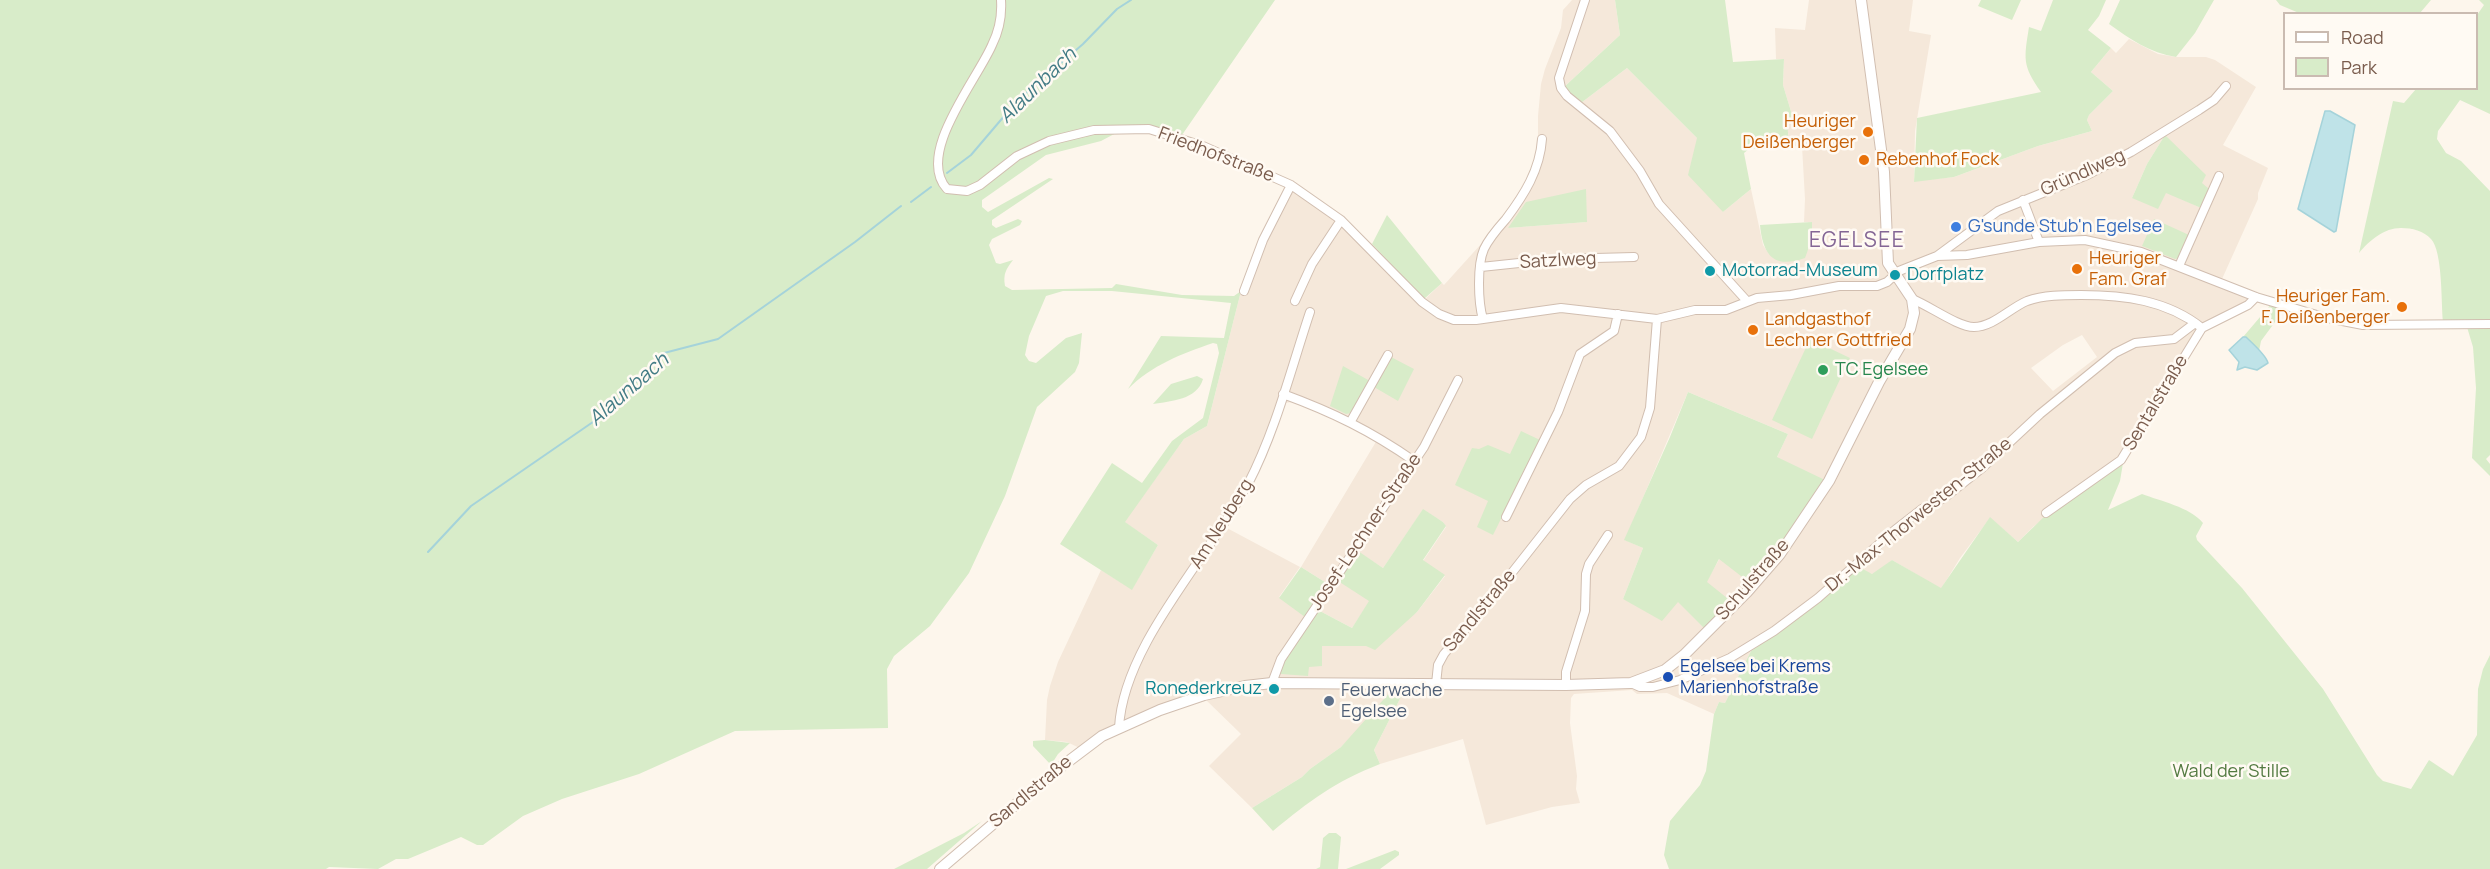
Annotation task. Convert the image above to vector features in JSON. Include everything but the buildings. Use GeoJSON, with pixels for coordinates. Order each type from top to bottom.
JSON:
{"type":"FeatureCollection","features":[{"type":"Feature","properties":{"kind":"street","name":"Friedhofstraße"},"geometry":{"type":"LineString","coordinates":[[1001,0],[1000,21],[992,45],[976,78],[951,117],[943,137],[936,166],[940,182],[946,189],[956,192],[967,191],[980,185],[1017,156],[1049,141],[1094,130],[1149,129],[1172,135],[1291,185],[1341,220],[1422,302],[1439,314],[1454,320],[1483,319],[1561,308],[1657,319]]}},
{"type":"Feature","properties":{"kind":"street"},"geometry":{"type":"LineString","coordinates":[[1585,0],[1559,78],[1561,88],[1567,96],[1610,131],[1640,171],[1659,204],[1746,300]]}},
{"type":"Feature","properties":{"kind":"street"},"geometry":{"type":"LineString","coordinates":[[1861,0],[1884,172],[1888,263],[1912,299],[1970,327],[1990,322],[2026,302],[2041,297],[2066,295],[2126,297],[2168,308],[2198,326]]}},
{"type":"Feature","properties":{"kind":"street","name":"Gründlweg"},"geometry":{"type":"LineString","coordinates":[[1937,256],[1998,211],[2102,169],[2214,100],[2226,86]]}},
{"type":"Feature","properties":{"kind":"street"},"geometry":{"type":"LineString","coordinates":[[1483,319],[1479,307],[1483,253],[1487,243],[1518,202],[1536,172],[1541,156],[1542,139]]}},
{"type":"Feature","properties":{"kind":"street"},"geometry":{"type":"LineString","coordinates":[[2179,266],[2219,176]]}},
{"type":"Feature","properties":{"kind":"street"},"geometry":{"type":"LineString","coordinates":[[1244,291],[1263,240],[1291,185]]}},
{"type":"Feature","properties":{"kind":"street"},"geometry":{"type":"LineString","coordinates":[[2023,200],[2039,242]]}},
{"type":"Feature","properties":{"kind":"street"},"geometry":{"type":"LineString","coordinates":[[1295,302],[1312,264],[1341,220]]}},
{"type":"Feature","properties":{"kind":"street"},"geometry":{"type":"LineString","coordinates":[[1657,319],[1695,310],[1726,310],[1746,300],[1839,286],[1877,286],[1911,266],[1937,256],[1967,255],[2039,242],[2085,240],[2141,252],[2256,297],[2363,326],[2490,324]]}},
{"type":"Feature","properties":{"kind":"street","name":"Satzlweg"},"geometry":{"type":"LineString","coordinates":[[1481,267],[1557,259],[1634,257]]}},
{"type":"Feature","properties":{"kind":"street","name":"Dr.-Max-Thorwesten-Straße"},"geometry":{"type":"LineString","coordinates":[[1631,683],[1640,687],[1665,686],[1748,648],[1794,617],[1922,509],[1944,498],[1982,468],[2040,414],[2115,353],[2135,343],[2174,339],[2248,305],[2256,297]]}},
{"type":"Feature","properties":{"kind":"street","name":"Schulstraße"},"geometry":{"type":"LineString","coordinates":[[1436,684],[1631,683],[1665,670],[1684,655],[1747,592],[1780,554],[1829,481],[1879,382],[1903,342],[1912,321],[1912,299]]}},
{"type":"Feature","properties":{"kind":"street","name":"Am Neuberg"},"geometry":{"type":"LineString","coordinates":[[1119,728],[1123,696],[1136,663],[1248,483],[1264,450],[1310,312]]}},
{"type":"Feature","properties":{"kind":"street"},"geometry":{"type":"LineString","coordinates":[[1506,517],[1558,412],[1580,354],[1614,331],[1618,314]]}},
{"type":"Feature","properties":{"kind":"street","name":"Sandlstraße"},"geometry":{"type":"LineString","coordinates":[[940,869],[1084,748],[1119,728],[1204,695],[1272,682],[1436,684],[1438,665],[1444,654],[1570,500],[1586,485],[1619,466],[1641,438],[1650,408],[1657,319]]}},
{"type":"Feature","properties":{"kind":"street","name":"Sentalstraße"},"geometry":{"type":"LineString","coordinates":[[2046,513],[2121,460],[2198,326]]}},
{"type":"Feature","properties":{"kind":"street"},"geometry":{"type":"LineString","coordinates":[[1351,421],[1388,355]]}},
{"type":"Feature","properties":{"kind":"street","name":"Josef-Lechner-Straße"},"geometry":{"type":"LineString","coordinates":[[1272,682],[1281,658],[1414,461],[1458,380]]}},
{"type":"Feature","properties":{"kind":"street"},"geometry":{"type":"LineString","coordinates":[[1283,394],[1351,421],[1414,461]]}},
{"type":"Feature","properties":{"kind":"street"},"geometry":{"type":"LineString","coordinates":[[1566,685],[1566,672],[1585,610],[1586,574],[1589,564],[1608,535]]}},
{"type":"Feature","properties":{"kind":"shaded area"},"geometry":{"type":"Polygon","coordinates":[[[1572,0],[1615,0],[1620,35],[1564,87],[1581,103],[1627,68],[1697,138],[1723,212],[1751,189],[1763,245],[1769,254],[1805,254],[1811,246],[1812,222],[1804,222],[1802,146],[1789,146],[1787,118],[1793,118],[1783,85],[1784,59],[1776,59],[1775,28],[1805,30],[1809,0],[1913,0],[1909,31],[1931,35],[1915,131],[1914,181],[1954,177],[2038,146],[2092,131],[2087,120],[2089,115],[2113,91],[2091,72],[2111,48],[2116,53],[2129,39],[2158,54],[2176,57],[2206,57],[2215,60],[2256,87],[2223,145],[2268,168],[2258,193],[2258,199],[2222,279],[2258,294],[2253,306],[2208,327],[2201,335],[2123,463],[2034,526],[2018,542],[1990,518],[1960,558],[1941,589],[1892,560],[1878,572],[1872,574],[1865,572],[1751,651],[1725,703],[1719,702],[1714,714],[1667,693],[1637,694],[1632,690],[1574,694],[1571,698],[1570,723],[1577,776],[1576,789],[1580,803],[1552,807],[1486,825],[1463,739],[1380,764],[1374,750],[1405,689],[1341,747],[1302,777],[1252,808],[1209,766],[1241,734],[1206,700],[1162,714],[1120,732],[1086,751],[1067,742],[1045,740],[1050,686],[1058,662],[1101,570],[1132,589],[1158,545],[1124,522],[1184,439],[1207,426],[1241,291],[1289,180],[1343,217],[1425,299],[1442,283],[1444,285],[1491,233],[1533,172],[1538,154],[1541,84],[1561,28],[1563,10],[1572,0]],[[2165,135],[2147,164],[2132,198],[2166,192],[2201,208],[2202,183],[2165,135]],[[1586,190],[1508,228],[1586,222],[1586,190]],[[2082,335],[2063,345],[2031,368],[2053,391],[2097,357],[2082,335]],[[1688,392],[1625,540],[1643,548],[1623,599],[1677,602],[1706,582],[1720,558],[1750,582],[1777,457],[1788,434],[1688,392]],[[1293,402],[1285,403],[1268,451],[1251,485],[1225,527],[1300,567],[1279,597],[1328,584],[1301,567],[1377,440],[1349,425],[1293,402]],[[1423,510],[1383,568],[1358,552],[1370,601],[1352,628],[1318,610],[1301,632],[1308,676],[1308,666],[1321,666],[1322,646],[1366,646],[1417,612],[1445,576],[1423,561],[1446,527],[1443,522],[1423,510]]]}},
{"type":"Feature","properties":{"kind":"green space"},"geometry":{"type":"Polygon","coordinates":[[[0,0],[1275,0],[1182,135],[1150,125],[1092,127],[1118,132],[1101,141],[1046,155],[982,200],[982,207],[988,212],[1049,178],[1053,179],[992,220],[992,225],[996,228],[1018,219],[1022,221],[1020,225],[992,239],[989,245],[996,263],[1013,260],[1004,278],[1005,286],[1012,290],[1112,288],[1116,284],[1182,295],[1234,296],[1241,291],[1207,426],[1184,439],[1125,522],[1158,545],[1132,590],[1060,544],[1112,463],[1142,483],[1172,441],[1203,418],[1219,353],[1217,344],[1213,343],[1168,361],[1147,373],[1128,389],[1161,336],[1224,338],[1231,303],[1112,291],[1063,291],[1046,296],[1029,336],[1025,355],[1029,361],[1036,363],[1066,338],[1082,333],[1079,363],[1075,372],[1037,407],[1005,496],[969,573],[930,626],[894,656],[887,669],[888,728],[735,731],[639,774],[562,799],[523,816],[483,845],[477,845],[461,837],[408,859],[396,859],[378,869],[329,867],[326,869],[0,869],[0,0]]]}},
{"type":"Feature","properties":{"kind":"green space"},"geometry":{"type":"Polygon","coordinates":[[[1615,0],[1725,0],[1733,62],[1784,59],[1783,85],[1793,118],[1787,119],[1789,146],[1749,149],[1744,153],[1751,189],[1723,212],[1688,175],[1697,138],[1627,68],[1581,103],[1563,88],[1620,35],[1615,0]]]}},
{"type":"Feature","properties":{"kind":"green space"},"geometry":{"type":"Polygon","coordinates":[[[1981,0],[2021,0],[2012,20],[1978,6],[1981,0]]]}},
{"type":"Feature","properties":{"kind":"green space"},"geometry":{"type":"Polygon","coordinates":[[[2053,0],[2106,0],[2099,16],[2088,30],[2111,48],[2091,72],[2113,91],[2089,115],[2087,120],[2092,131],[2038,146],[1954,177],[1914,182],[1917,118],[2041,92],[2030,75],[2026,61],[2026,47],[2029,27],[2041,31],[2053,0]]]}},
{"type":"Feature","properties":{"kind":"green space"},"geometry":{"type":"Polygon","coordinates":[[[2120,0],[2214,0],[2195,33],[2176,57],[2149,49],[2109,24],[2120,0]]]}},
{"type":"Feature","properties":{"kind":"green space"},"geometry":{"type":"Polygon","coordinates":[[[2276,0],[2431,0],[2421,12],[2297,12],[2280,5],[2276,0]]]}},
{"type":"Feature","properties":{"kind":"green space"},"geometry":{"type":"Polygon","coordinates":[[[2479,0],[2490,0],[2490,114],[2460,100],[2438,131],[2437,139],[2446,153],[2461,161],[2490,191],[2490,321],[2443,322],[2438,255],[2428,236],[2413,229],[2389,230],[2378,236],[2359,253],[2393,101],[2404,103],[2415,90],[2478,90],[2478,14],[2484,5],[2479,0]]]}},
{"type":"Feature","properties":{"kind":"green space"},"geometry":{"type":"Polygon","coordinates":[[[2165,135],[2206,175],[2202,183],[2209,189],[2201,208],[2166,193],[2158,209],[2132,198],[2147,164],[2165,135]]]}},
{"type":"Feature","properties":{"kind":"green space"},"geometry":{"type":"Polygon","coordinates":[[[1586,189],[1587,222],[1508,228],[1526,202],[1586,189]]]}},
{"type":"Feature","properties":{"kind":"green space"},"geometry":{"type":"Polygon","coordinates":[[[1387,215],[1442,283],[1424,299],[1372,244],[1387,215]]]}},
{"type":"Feature","properties":{"kind":"green space"},"geometry":{"type":"Polygon","coordinates":[[[2154,219],[2189,235],[2179,258],[2175,259],[2142,246],[2154,219]]]}},
{"type":"Feature","properties":{"kind":"green space"},"geometry":{"type":"Polygon","coordinates":[[[1812,222],[1812,239],[1805,258],[1778,261],[1767,252],[1760,225],[1812,222]]]}},
{"type":"Feature","properties":{"kind":"green space"},"geometry":{"type":"Polygon","coordinates":[[[2272,303],[2286,307],[2261,341],[2259,351],[2246,337],[2243,337],[2272,303]]]}},
{"type":"Feature","properties":{"kind":"green space"},"geometry":{"type":"Polygon","coordinates":[[[2467,327],[2490,327],[2490,455],[2486,459],[2490,464],[2490,476],[2472,458],[2476,388],[2473,347],[2467,327]]]}},
{"type":"Feature","properties":{"kind":"green space"},"geometry":{"type":"Polygon","coordinates":[[[1810,339],[1850,358],[1812,439],[1772,420],[1810,339]]]}},
{"type":"Feature","properties":{"kind":"green space"},"geometry":{"type":"Polygon","coordinates":[[[1391,357],[1414,369],[1398,401],[1374,387],[1391,357]]]}},
{"type":"Feature","properties":{"kind":"green space"},"geometry":{"type":"Polygon","coordinates":[[[1343,366],[1370,381],[1351,413],[1346,414],[1330,406],[1343,366]]]}},
{"type":"Feature","properties":{"kind":"green space"},"geometry":{"type":"Polygon","coordinates":[[[1197,376],[1203,379],[1200,386],[1189,395],[1153,404],[1171,384],[1197,376]]]}},
{"type":"Feature","properties":{"kind":"green space"},"geometry":{"type":"Polygon","coordinates":[[[1688,392],[1788,434],[1777,457],[1825,480],[1778,552],[1750,583],[1719,559],[1707,582],[1732,602],[1705,629],[1678,602],[1662,621],[1623,599],[1643,548],[1624,540],[1688,392]]]}},
{"type":"Feature","properties":{"kind":"green space"},"geometry":{"type":"Polygon","coordinates":[[[1521,431],[1540,440],[1493,535],[1477,527],[1488,501],[1455,485],[1472,448],[1479,449],[1488,445],[1510,454],[1521,431]]]}},
{"type":"Feature","properties":{"kind":"green space","name":"Wald der Stille"},"geometry":{"type":"Polygon","coordinates":[[[2123,463],[2120,481],[2108,510],[2142,494],[2183,509],[2197,517],[2203,523],[2196,536],[2197,540],[2242,588],[2323,689],[2383,781],[2411,789],[2429,760],[2453,776],[2477,735],[2478,689],[2483,669],[2490,655],[2490,869],[1669,869],[1664,855],[1670,821],[1700,785],[1706,771],[1714,714],[1719,702],[1725,703],[1751,651],[1776,634],[1855,569],[1861,568],[1872,574],[1892,560],[1941,588],[1990,517],[2018,542],[2047,514],[2123,463]]]}},
{"type":"Feature","properties":{"kind":"green space"},"geometry":{"type":"Polygon","coordinates":[[[1423,509],[1446,526],[1423,560],[1445,575],[1417,612],[1375,650],[1366,646],[1322,646],[1322,666],[1309,667],[1308,676],[1281,674],[1279,667],[1318,610],[1352,628],[1369,601],[1338,581],[1358,551],[1383,568],[1423,509]]]}},
{"type":"Feature","properties":{"kind":"green space"},"geometry":{"type":"Polygon","coordinates":[[[1301,567],[1328,584],[1305,617],[1279,598],[1301,567]]]}},
{"type":"Feature","properties":{"kind":"green space"},"geometry":{"type":"Polygon","coordinates":[[[1405,689],[1374,750],[1380,764],[1349,778],[1324,793],[1273,831],[1252,808],[1302,777],[1341,747],[1392,690],[1405,689]]]}},
{"type":"Feature","properties":{"kind":"green space"},"geometry":{"type":"Polygon","coordinates":[[[1033,741],[1070,743],[1058,754],[1051,765],[1033,746],[1033,741]]]}},
{"type":"Feature","properties":{"kind":"green space"},"geometry":{"type":"Polygon","coordinates":[[[982,821],[927,869],[894,869],[964,833],[982,821]]]}},
{"type":"Feature","properties":{"kind":"green space"},"geometry":{"type":"Polygon","coordinates":[[[1329,833],[1336,833],[1341,837],[1338,869],[1316,869],[1320,867],[1323,838],[1329,833]]]}},
{"type":"Feature","properties":{"kind":"green space"},"geometry":{"type":"Polygon","coordinates":[[[1395,850],[1399,852],[1399,855],[1380,869],[1346,869],[1395,850]]]}},
{"type":"Feature","properties":{"kind":"water"},"geometry":{"type":"Polygon","coordinates":[[[2325,111],[2330,111],[2355,125],[2334,232],[2298,209],[2325,111]]]}},
{"type":"Feature","properties":{"kind":"water"},"geometry":{"type":"Polygon","coordinates":[[[2243,337],[2246,337],[2259,350],[2268,363],[2257,370],[2245,367],[2237,370],[2239,362],[2229,350],[2243,337]]]}},
{"type":"Feature","properties":{"kind":"waterway","name":"Alaunbach"},"geometry":{"type":"LineString","coordinates":[[947,173],[971,155],[1017,101],[1083,44],[1117,9],[1131,0]]}},
{"type":"Feature","properties":{"kind":"waterway","name":"Alaunbach"},"geometry":{"type":"LineString","coordinates":[[911,202],[931,187]]}},
{"type":"Feature","properties":{"kind":"waterway","name":"Alaunbach"},"geometry":{"type":"LineString","coordinates":[[428,552],[471,506],[606,413],[664,353],[718,339],[855,242],[901,206]]}},
{"type":"Feature","properties":{"kind":"place","name":"Heuriger Deißenberger"},"geometry":{"type":"Point","coordinates":[1868,132]}},
{"type":"Feature","properties":{"kind":"place","name":"Rebenhof Fock"},"geometry":{"type":"Point","coordinates":[1864,160]}},
{"type":"Feature","properties":{"kind":"place","name":"G'sunde Stub'n Egelsee"},"geometry":{"type":"Point","coordinates":[1956,227]}},
{"type":"Feature","properties":{"kind":"place","name":"Heuriger Fam. Graf"},"geometry":{"type":"Point","coordinates":[2077,269]}},
{"type":"Feature","properties":{"kind":"place","name":"Motorrad-Museum"},"geometry":{"type":"Point","coordinates":[1710,271]}},
{"type":"Feature","properties":{"kind":"place","name":"Dorfplatz"},"geometry":{"type":"Point","coordinates":[1895,275]}},
{"type":"Feature","properties":{"kind":"place","name":"Heuriger Fam. F. Deißenberger"},"geometry":{"type":"Point","coordinates":[2402,307]}},
{"type":"Feature","properties":{"kind":"place","name":"Landgasthof Lechner Gottfried"},"geometry":{"type":"Point","coordinates":[1753,330]}},
{"type":"Feature","properties":{"kind":"place","name":"TC Egelsee"},"geometry":{"type":"Point","coordinates":[1823,370]}},
{"type":"Feature","properties":{"kind":"place","name":"Egelsee bei Krems Marienhofstraße"},"geometry":{"type":"Point","coordinates":[1668,677]}},
{"type":"Feature","properties":{"kind":"place","name":"Ronederkreuz"},"geometry":{"type":"Point","coordinates":[1274,689]}},
{"type":"Feature","properties":{"kind":"place","name":"Feuerwache Egelsee"},"geometry":{"type":"Point","coordinates":[1329,701]}},
{"type":"Feature","properties":{"kind":"district","name":"EGELSEE"},"geometry":{"type":"Point","coordinates":[1857,241]}}]}
